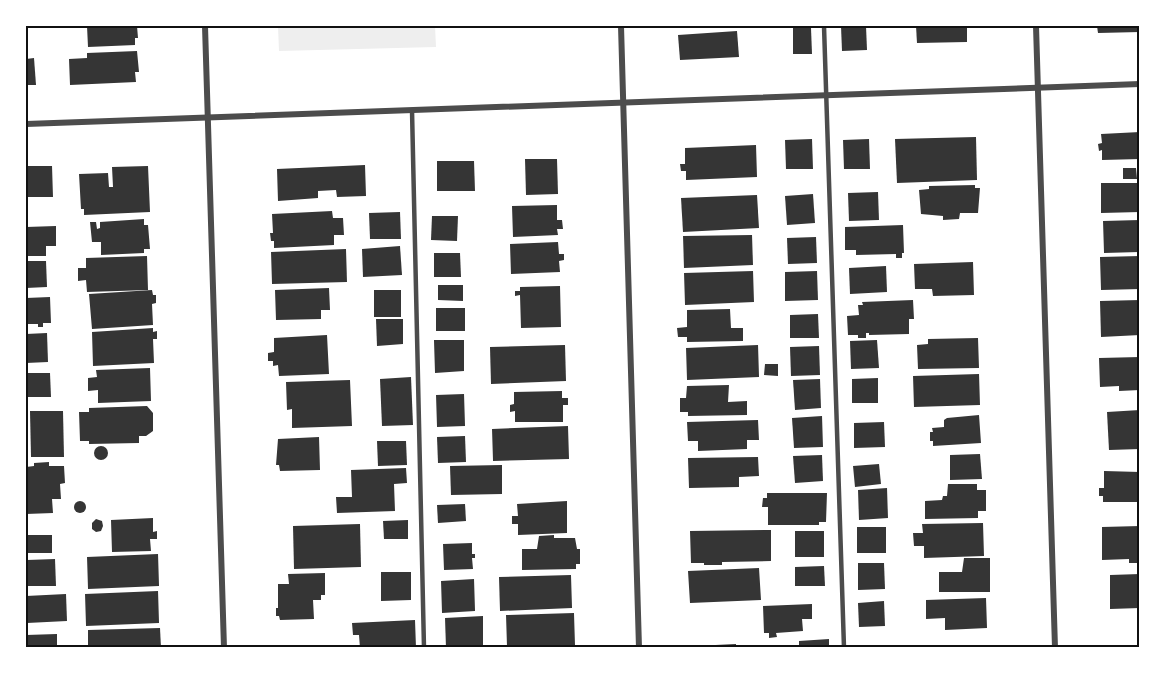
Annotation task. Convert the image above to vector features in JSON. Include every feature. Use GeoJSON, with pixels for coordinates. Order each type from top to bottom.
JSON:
{"type":"FeatureCollection","features":[{"type":"Feature","properties":{"kind":"street"},"geometry":{"type":"LineString","coordinates":[[205,26],[224,648]]}},
{"type":"Feature","properties":{"kind":"street"},"geometry":{"type":"LineString","coordinates":[[621,26],[639,648]]}},
{"type":"Feature","properties":{"kind":"street"},"geometry":{"type":"LineString","coordinates":[[1036,26],[1055,648]]}},
{"type":"Feature","properties":{"kind":"street"},"geometry":{"type":"LineString","coordinates":[[26,124],[1140,84]]}},
{"type":"Feature","properties":{"kind":"lane"},"geometry":{"type":"LineString","coordinates":[[824,26],[844,648]]}},
{"type":"Feature","properties":{"kind":"lane"},"geometry":{"type":"LineString","coordinates":[[412,110],[424,648]]}},
{"type":"Feature","properties":{"kind":"shaded area"},"geometry":{"type":"Polygon","coordinates":[[[278,26],[435,26],[436,47],[279,51],[278,26]]]}},
{"type":"Feature","properties":{"kind":"building"},"geometry":{"type":"Polygon","coordinates":[[[87,26],[137,26],[138,38],[135,38],[135,45],[88,47],[87,26]]]}},
{"type":"Feature","properties":{"kind":"building"},"geometry":{"type":"Polygon","coordinates":[[[841,26],[866,26],[867,50],[842,51],[841,26]]]}},
{"type":"Feature","properties":{"kind":"building"},"geometry":{"type":"Polygon","coordinates":[[[916,26],[967,26],[967,42],[917,43],[916,26]]]}},
{"type":"Feature","properties":{"kind":"building"},"geometry":{"type":"Polygon","coordinates":[[[1097,26],[1140,26],[1140,32],[1098,33],[1097,26]]]}},
{"type":"Feature","properties":{"kind":"building"},"geometry":{"type":"Polygon","coordinates":[[[793,28],[811,28],[812,54],[793,54],[793,28]]]}},
{"type":"Feature","properties":{"kind":"building"},"geometry":{"type":"Polygon","coordinates":[[[737,31],[739,57],[680,60],[678,35],[737,31]]]}},
{"type":"Feature","properties":{"kind":"building"},"geometry":{"type":"Polygon","coordinates":[[[137,51],[139,72],[135,72],[136,82],[70,85],[69,59],[87,58],[87,53],[137,51]]]}},
{"type":"Feature","properties":{"kind":"building"},"geometry":{"type":"Polygon","coordinates":[[[34,58],[36,85],[26,85],[26,59],[34,58]]]}},
{"type":"Feature","properties":{"kind":"building"},"geometry":{"type":"Polygon","coordinates":[[[1140,132],[1140,159],[1102,160],[1102,150],[1099,151],[1098,144],[1102,143],[1101,134],[1140,132]]]}},
{"type":"Feature","properties":{"kind":"building"},"geometry":{"type":"Polygon","coordinates":[[[976,137],[977,180],[897,183],[895,139],[976,137]]]}},
{"type":"Feature","properties":{"kind":"building"},"geometry":{"type":"Polygon","coordinates":[[[812,139],[813,169],[786,169],[785,140],[812,139]]]}},
{"type":"Feature","properties":{"kind":"building"},"geometry":{"type":"Polygon","coordinates":[[[869,139],[870,169],[844,169],[843,140],[869,139]]]}},
{"type":"Feature","properties":{"kind":"building"},"geometry":{"type":"Polygon","coordinates":[[[756,145],[757,177],[686,180],[686,171],[681,171],[680,164],[685,164],[685,148],[756,145]]]}},
{"type":"Feature","properties":{"kind":"building"},"geometry":{"type":"Polygon","coordinates":[[[525,159],[557,159],[558,194],[526,195],[525,159]]]}},
{"type":"Feature","properties":{"kind":"building"},"geometry":{"type":"Polygon","coordinates":[[[437,161],[474,161],[475,191],[437,191],[437,161]]]}},
{"type":"Feature","properties":{"kind":"building"},"geometry":{"type":"Polygon","coordinates":[[[365,165],[366,196],[337,197],[336,190],[318,191],[318,198],[278,201],[277,169],[365,165]]]}},
{"type":"Feature","properties":{"kind":"building"},"geometry":{"type":"Polygon","coordinates":[[[26,166],[52,166],[53,197],[26,197],[26,166]]]}},
{"type":"Feature","properties":{"kind":"building"},"geometry":{"type":"Polygon","coordinates":[[[148,166],[150,212],[84,215],[84,209],[81,209],[79,174],[108,173],[109,187],[113,187],[112,167],[148,166]]]}},
{"type":"Feature","properties":{"kind":"building"},"geometry":{"type":"Polygon","coordinates":[[[1123,168],[1136,168],[1137,179],[1123,179],[1123,168]]]}},
{"type":"Feature","properties":{"kind":"building"},"geometry":{"type":"Polygon","coordinates":[[[1101,183],[1140,183],[1140,212],[1101,213],[1101,183]]]}},
{"type":"Feature","properties":{"kind":"building"},"geometry":{"type":"Polygon","coordinates":[[[975,185],[975,188],[980,188],[978,213],[960,213],[959,219],[943,220],[943,216],[921,214],[919,190],[929,189],[929,186],[975,185]]]}},
{"type":"Feature","properties":{"kind":"building"},"geometry":{"type":"Polygon","coordinates":[[[878,192],[879,220],[849,221],[848,193],[878,192]]]}},
{"type":"Feature","properties":{"kind":"building"},"geometry":{"type":"Polygon","coordinates":[[[813,194],[815,223],[787,225],[785,196],[813,194]]]}},
{"type":"Feature","properties":{"kind":"building"},"geometry":{"type":"Polygon","coordinates":[[[757,195],[759,228],[683,232],[681,198],[757,195]]]}},
{"type":"Feature","properties":{"kind":"building"},"geometry":{"type":"Polygon","coordinates":[[[557,205],[557,220],[562,220],[563,229],[557,229],[558,235],[513,237],[512,206],[557,205]]]}},
{"type":"Feature","properties":{"kind":"building"},"geometry":{"type":"Polygon","coordinates":[[[332,211],[333,218],[343,218],[344,235],[334,235],[334,245],[274,248],[274,241],[271,241],[270,233],[273,233],[272,214],[332,211]]]}},
{"type":"Feature","properties":{"kind":"building"},"geometry":{"type":"Polygon","coordinates":[[[400,212],[401,239],[370,239],[369,213],[400,212]]]}},
{"type":"Feature","properties":{"kind":"building"},"geometry":{"type":"Polygon","coordinates":[[[432,216],[458,216],[457,241],[431,240],[432,216]]]}},
{"type":"Feature","properties":{"kind":"building"},"geometry":{"type":"Polygon","coordinates":[[[144,219],[144,225],[148,225],[150,249],[144,249],[144,253],[101,255],[101,242],[92,242],[90,222],[96,222],[97,229],[100,228],[100,222],[144,219]]]}},
{"type":"Feature","properties":{"kind":"building"},"geometry":{"type":"Polygon","coordinates":[[[1140,220],[1139,252],[1104,253],[1103,221],[1140,220]]]}},
{"type":"Feature","properties":{"kind":"building"},"geometry":{"type":"Polygon","coordinates":[[[903,225],[904,253],[902,253],[902,258],[896,258],[896,254],[856,255],[856,250],[845,250],[845,227],[903,225]]]}},
{"type":"Feature","properties":{"kind":"building"},"geometry":{"type":"Polygon","coordinates":[[[56,226],[56,246],[46,246],[46,256],[26,256],[26,227],[56,226]]]}},
{"type":"Feature","properties":{"kind":"building"},"geometry":{"type":"Polygon","coordinates":[[[752,235],[753,265],[684,268],[683,236],[752,235]]]}},
{"type":"Feature","properties":{"kind":"building"},"geometry":{"type":"Polygon","coordinates":[[[816,237],[817,263],[788,264],[787,238],[816,237]]]}},
{"type":"Feature","properties":{"kind":"building"},"geometry":{"type":"Polygon","coordinates":[[[558,242],[559,254],[564,254],[564,260],[559,261],[560,272],[511,274],[510,244],[558,242]]]}},
{"type":"Feature","properties":{"kind":"building"},"geometry":{"type":"Polygon","coordinates":[[[400,246],[402,275],[363,277],[362,249],[400,246]]]}},
{"type":"Feature","properties":{"kind":"building"},"geometry":{"type":"Polygon","coordinates":[[[346,249],[347,282],[272,284],[271,252],[346,249]]]}},
{"type":"Feature","properties":{"kind":"building"},"geometry":{"type":"Polygon","coordinates":[[[434,253],[460,253],[461,277],[434,277],[434,253]]]}},
{"type":"Feature","properties":{"kind":"building"},"geometry":{"type":"Polygon","coordinates":[[[147,256],[148,290],[87,292],[86,280],[78,281],[78,268],[86,268],[86,258],[147,256]]]}},
{"type":"Feature","properties":{"kind":"building"},"geometry":{"type":"Polygon","coordinates":[[[1140,256],[1140,289],[1101,290],[1100,257],[1140,256]]]}},
{"type":"Feature","properties":{"kind":"building"},"geometry":{"type":"Polygon","coordinates":[[[26,261],[46,261],[47,287],[26,288],[26,261]]]}},
{"type":"Feature","properties":{"kind":"building"},"geometry":{"type":"Polygon","coordinates":[[[973,262],[974,295],[933,296],[932,289],[915,289],[914,264],[973,262]]]}},
{"type":"Feature","properties":{"kind":"building"},"geometry":{"type":"Polygon","coordinates":[[[886,266],[887,292],[850,294],[849,268],[886,266]]]}},
{"type":"Feature","properties":{"kind":"building"},"geometry":{"type":"Polygon","coordinates":[[[753,271],[754,302],[685,305],[684,273],[753,271]]]}},
{"type":"Feature","properties":{"kind":"building"},"geometry":{"type":"Polygon","coordinates":[[[817,271],[818,300],[785,301],[785,272],[817,271]]]}},
{"type":"Feature","properties":{"kind":"building"},"geometry":{"type":"Polygon","coordinates":[[[438,285],[463,285],[463,301],[438,300],[438,285]]]}},
{"type":"Feature","properties":{"kind":"building"},"geometry":{"type":"Polygon","coordinates":[[[560,286],[561,327],[521,328],[520,295],[515,296],[515,291],[520,291],[520,287],[560,286]]]}},
{"type":"Feature","properties":{"kind":"building"},"geometry":{"type":"Polygon","coordinates":[[[329,288],[330,310],[321,310],[321,319],[276,320],[275,290],[329,288]]]}},
{"type":"Feature","properties":{"kind":"building"},"geometry":{"type":"Polygon","coordinates":[[[152,290],[153,295],[156,295],[156,303],[152,304],[153,325],[92,329],[89,294],[152,290]]]}},
{"type":"Feature","properties":{"kind":"building"},"geometry":{"type":"Polygon","coordinates":[[[374,290],[401,290],[401,317],[374,317],[374,290]]]}},
{"type":"Feature","properties":{"kind":"building"},"geometry":{"type":"Polygon","coordinates":[[[50,297],[51,323],[43,323],[43,327],[38,327],[38,324],[26,324],[26,298],[50,297]]]}},
{"type":"Feature","properties":{"kind":"building"},"geometry":{"type":"Polygon","coordinates":[[[913,300],[914,319],[909,319],[909,334],[869,335],[866,333],[866,338],[848,335],[847,316],[859,315],[858,305],[863,305],[862,302],[913,300]]]}},
{"type":"Feature","properties":{"kind":"building"},"geometry":{"type":"Polygon","coordinates":[[[1140,300],[1140,335],[1101,337],[1100,301],[1140,300]]]}},
{"type":"Feature","properties":{"kind":"building"},"geometry":{"type":"Polygon","coordinates":[[[436,308],[465,308],[465,331],[436,331],[436,308]]]}},
{"type":"Feature","properties":{"kind":"building"},"geometry":{"type":"Polygon","coordinates":[[[730,309],[731,328],[743,328],[743,341],[687,342],[687,337],[678,337],[677,328],[687,327],[687,310],[730,309]]]}},
{"type":"Feature","properties":{"kind":"building"},"geometry":{"type":"Polygon","coordinates":[[[818,314],[819,338],[790,338],[790,315],[818,314]]]}},
{"type":"Feature","properties":{"kind":"building"},"geometry":{"type":"Polygon","coordinates":[[[376,319],[403,319],[403,344],[377,346],[376,319]]]}},
{"type":"Feature","properties":{"kind":"building"},"geometry":{"type":"Polygon","coordinates":[[[153,328],[153,332],[157,331],[157,339],[153,339],[154,363],[93,366],[92,332],[153,328]]]}},
{"type":"Feature","properties":{"kind":"building"},"geometry":{"type":"Polygon","coordinates":[[[47,333],[48,362],[26,363],[26,334],[47,333]]]}},
{"type":"Feature","properties":{"kind":"building"},"geometry":{"type":"Polygon","coordinates":[[[327,335],[329,374],[279,376],[278,365],[273,366],[273,361],[268,361],[268,353],[274,352],[274,338],[327,335]]]}},
{"type":"Feature","properties":{"kind":"building"},"geometry":{"type":"Polygon","coordinates":[[[978,338],[979,368],[918,369],[917,345],[928,344],[928,339],[978,338]]]}},
{"type":"Feature","properties":{"kind":"building"},"geometry":{"type":"Polygon","coordinates":[[[434,340],[464,340],[464,371],[435,373],[434,340]]]}},
{"type":"Feature","properties":{"kind":"building"},"geometry":{"type":"Polygon","coordinates":[[[877,340],[879,368],[851,369],[850,341],[877,340]]]}},
{"type":"Feature","properties":{"kind":"building"},"geometry":{"type":"Polygon","coordinates":[[[565,345],[566,381],[491,384],[490,347],[565,345]]]}},
{"type":"Feature","properties":{"kind":"building"},"geometry":{"type":"Polygon","coordinates":[[[758,345],[759,377],[687,380],[686,348],[758,345]]]}},
{"type":"Feature","properties":{"kind":"building"},"geometry":{"type":"Polygon","coordinates":[[[819,346],[820,375],[791,376],[790,347],[819,346]]]}},
{"type":"Feature","properties":{"kind":"building"},"geometry":{"type":"Polygon","coordinates":[[[1140,357],[1140,390],[1119,391],[1119,386],[1100,387],[1099,358],[1140,357]]]}},
{"type":"Feature","properties":{"kind":"building"},"geometry":{"type":"Polygon","coordinates":[[[765,364],[778,364],[778,376],[764,375],[765,364]]]}},
{"type":"Feature","properties":{"kind":"building"},"geometry":{"type":"Polygon","coordinates":[[[150,368],[151,401],[98,403],[98,390],[88,391],[88,378],[97,377],[96,370],[150,368]]]}},
{"type":"Feature","properties":{"kind":"building"},"geometry":{"type":"Polygon","coordinates":[[[26,373],[50,373],[51,397],[26,397],[26,373]]]}},
{"type":"Feature","properties":{"kind":"building"},"geometry":{"type":"Polygon","coordinates":[[[979,374],[980,405],[914,407],[913,376],[979,374]]]}},
{"type":"Feature","properties":{"kind":"building"},"geometry":{"type":"Polygon","coordinates":[[[411,377],[413,425],[382,426],[380,379],[411,377]]]}},
{"type":"Feature","properties":{"kind":"building"},"geometry":{"type":"Polygon","coordinates":[[[878,378],[878,403],[852,403],[852,379],[878,378]]]}},
{"type":"Feature","properties":{"kind":"building"},"geometry":{"type":"Polygon","coordinates":[[[820,379],[821,408],[795,410],[793,380],[820,379]]]}},
{"type":"Feature","properties":{"kind":"building"},"geometry":{"type":"Polygon","coordinates":[[[350,380],[352,426],[292,428],[292,409],[287,410],[286,382],[350,380]]]}},
{"type":"Feature","properties":{"kind":"building"},"geometry":{"type":"Polygon","coordinates":[[[729,385],[728,402],[747,401],[747,415],[688,416],[688,412],[680,412],[680,398],[686,398],[687,386],[729,385]]]}},
{"type":"Feature","properties":{"kind":"building"},"geometry":{"type":"Polygon","coordinates":[[[562,391],[562,398],[568,398],[568,405],[563,405],[563,422],[515,422],[515,411],[510,412],[510,405],[514,404],[514,392],[562,391]]]}},
{"type":"Feature","properties":{"kind":"building"},"geometry":{"type":"Polygon","coordinates":[[[464,394],[465,426],[437,427],[436,395],[464,394]]]}},
{"type":"Feature","properties":{"kind":"building"},"geometry":{"type":"Polygon","coordinates":[[[147,406],[153,413],[153,431],[146,436],[139,436],[139,443],[89,444],[89,441],[80,441],[79,412],[89,412],[89,408],[147,406]]]}},
{"type":"Feature","properties":{"kind":"building"},"geometry":{"type":"Polygon","coordinates":[[[1140,410],[1140,449],[1109,450],[1107,412],[1140,410]]]}},
{"type":"Feature","properties":{"kind":"building"},"geometry":{"type":"Polygon","coordinates":[[[30,411],[63,411],[64,457],[31,457],[30,411]]]}},
{"type":"Feature","properties":{"kind":"building"},"geometry":{"type":"Polygon","coordinates":[[[979,415],[981,443],[933,446],[933,441],[930,441],[932,428],[944,427],[944,420],[947,418],[979,415]]]}},
{"type":"Feature","properties":{"kind":"building"},"geometry":{"type":"Polygon","coordinates":[[[822,416],[823,447],[794,448],[792,418],[822,416]]]}},
{"type":"Feature","properties":{"kind":"building"},"geometry":{"type":"Polygon","coordinates":[[[758,420],[759,440],[747,440],[747,449],[698,451],[698,441],[688,441],[687,422],[758,420]]]}},
{"type":"Feature","properties":{"kind":"building"},"geometry":{"type":"Polygon","coordinates":[[[884,422],[885,447],[854,448],[854,423],[884,422]]]}},
{"type":"Feature","properties":{"kind":"building"},"geometry":{"type":"Polygon","coordinates":[[[568,426],[569,459],[493,461],[492,429],[568,426]]]}},
{"type":"Feature","properties":{"kind":"building"},"geometry":{"type":"Polygon","coordinates":[[[465,436],[466,462],[438,463],[437,437],[465,436]]]}},
{"type":"Feature","properties":{"kind":"building"},"geometry":{"type":"Polygon","coordinates":[[[319,437],[320,470],[280,471],[279,465],[276,465],[278,439],[319,437]]]}},
{"type":"Feature","properties":{"kind":"building"},"geometry":{"type":"Polygon","coordinates":[[[377,441],[406,441],[407,465],[378,466],[377,441]]]}},
{"type":"Feature","properties":{"kind":"building"},"geometry":{"type":"Polygon","coordinates":[[[98,446],[104,446],[108,453],[104,460],[98,460],[94,456],[94,450],[98,446]]]}},
{"type":"Feature","properties":{"kind":"building"},"geometry":{"type":"Polygon","coordinates":[[[980,454],[982,479],[950,480],[950,455],[980,454]]]}},
{"type":"Feature","properties":{"kind":"building"},"geometry":{"type":"Polygon","coordinates":[[[822,455],[823,481],[795,483],[793,456],[822,455]]]}},
{"type":"Feature","properties":{"kind":"building"},"geometry":{"type":"Polygon","coordinates":[[[758,457],[759,476],[739,477],[739,487],[689,488],[688,458],[758,457]]]}},
{"type":"Feature","properties":{"kind":"building"},"geometry":{"type":"Polygon","coordinates":[[[49,462],[49,466],[64,466],[65,483],[60,484],[61,499],[52,499],[53,513],[26,514],[26,467],[34,466],[34,463],[49,462]]]}},
{"type":"Feature","properties":{"kind":"building"},"geometry":{"type":"Polygon","coordinates":[[[879,464],[881,484],[855,487],[853,466],[879,464]]]}},
{"type":"Feature","properties":{"kind":"building"},"geometry":{"type":"Polygon","coordinates":[[[502,465],[502,494],[451,495],[450,466],[502,465]]]}},
{"type":"Feature","properties":{"kind":"building"},"geometry":{"type":"Polygon","coordinates":[[[406,468],[407,483],[394,484],[395,511],[337,513],[336,497],[352,497],[351,470],[406,468]]]}},
{"type":"Feature","properties":{"kind":"building"},"geometry":{"type":"Polygon","coordinates":[[[1104,471],[1140,472],[1140,502],[1103,502],[1103,496],[1099,496],[1099,488],[1104,488],[1104,471]]]}},
{"type":"Feature","properties":{"kind":"building"},"geometry":{"type":"Polygon","coordinates":[[[948,484],[977,484],[977,490],[986,490],[986,511],[978,511],[978,518],[925,519],[925,501],[942,500],[943,496],[947,496],[948,484]]]}},
{"type":"Feature","properties":{"kind":"building"},"geometry":{"type":"Polygon","coordinates":[[[887,488],[888,518],[859,520],[858,490],[887,488]]]}},
{"type":"Feature","properties":{"kind":"building"},"geometry":{"type":"Polygon","coordinates":[[[767,493],[827,493],[826,522],[819,522],[819,525],[768,525],[768,507],[762,507],[763,498],[767,498],[767,493]]]}},
{"type":"Feature","properties":{"kind":"building"},"geometry":{"type":"Polygon","coordinates":[[[82,501],[86,507],[82,513],[78,513],[74,505],[82,501]]]}},
{"type":"Feature","properties":{"kind":"building"},"geometry":{"type":"Polygon","coordinates":[[[567,501],[567,533],[518,535],[518,524],[512,524],[512,516],[518,516],[517,504],[567,501]]]}},
{"type":"Feature","properties":{"kind":"building"},"geometry":{"type":"Polygon","coordinates":[[[465,504],[466,521],[438,523],[437,505],[465,504]]]}},
{"type":"Feature","properties":{"kind":"building"},"geometry":{"type":"Polygon","coordinates":[[[153,518],[153,532],[157,531],[157,539],[150,539],[151,551],[112,552],[111,520],[153,518]]]}},
{"type":"Feature","properties":{"kind":"building"},"geometry":{"type":"Polygon","coordinates":[[[96,519],[102,521],[103,526],[101,531],[96,532],[92,529],[92,523],[96,519]]]}},
{"type":"Feature","properties":{"kind":"building"},"geometry":{"type":"Polygon","coordinates":[[[408,520],[408,539],[384,539],[383,521],[408,520]]]}},
{"type":"Feature","properties":{"kind":"building"},"geometry":{"type":"Polygon","coordinates":[[[983,523],[984,556],[924,558],[924,546],[914,546],[913,533],[923,533],[922,524],[983,523]]]}},
{"type":"Feature","properties":{"kind":"building"},"geometry":{"type":"Polygon","coordinates":[[[360,524],[361,567],[294,569],[293,526],[360,524]]]}},
{"type":"Feature","properties":{"kind":"building"},"geometry":{"type":"Polygon","coordinates":[[[1140,526],[1140,563],[1129,563],[1129,559],[1102,560],[1102,527],[1140,526]]]}},
{"type":"Feature","properties":{"kind":"building"},"geometry":{"type":"Polygon","coordinates":[[[857,527],[886,527],[886,553],[857,553],[857,527]]]}},
{"type":"Feature","properties":{"kind":"building"},"geometry":{"type":"Polygon","coordinates":[[[771,530],[771,561],[722,562],[722,565],[691,563],[690,531],[771,530]]]}},
{"type":"Feature","properties":{"kind":"building"},"geometry":{"type":"Polygon","coordinates":[[[795,531],[824,531],[824,557],[795,557],[795,531]]]}},
{"type":"Feature","properties":{"kind":"building"},"geometry":{"type":"Polygon","coordinates":[[[26,535],[52,535],[52,553],[27,553],[26,535]]]}},
{"type":"Feature","properties":{"kind":"building"},"geometry":{"type":"Polygon","coordinates":[[[554,535],[554,538],[575,538],[577,549],[580,549],[580,564],[576,564],[576,569],[522,570],[522,549],[537,549],[539,536],[554,535]]]}},
{"type":"Feature","properties":{"kind":"building"},"geometry":{"type":"Polygon","coordinates":[[[472,543],[472,554],[475,554],[475,558],[472,558],[473,569],[444,570],[443,544],[472,543]]]}},
{"type":"Feature","properties":{"kind":"building"},"geometry":{"type":"Polygon","coordinates":[[[158,554],[159,586],[88,589],[87,557],[158,554]]]}},
{"type":"Feature","properties":{"kind":"building"},"geometry":{"type":"Polygon","coordinates":[[[964,558],[990,558],[990,592],[939,592],[939,572],[962,572],[964,558]]]}},
{"type":"Feature","properties":{"kind":"building"},"geometry":{"type":"Polygon","coordinates":[[[55,559],[56,586],[26,586],[27,560],[55,559]]]}},
{"type":"Feature","properties":{"kind":"building"},"geometry":{"type":"Polygon","coordinates":[[[858,563],[884,563],[885,589],[858,590],[858,563]]]}},
{"type":"Feature","properties":{"kind":"building"},"geometry":{"type":"Polygon","coordinates":[[[824,566],[825,586],[795,586],[795,567],[824,566]]]}},
{"type":"Feature","properties":{"kind":"building"},"geometry":{"type":"Polygon","coordinates":[[[759,568],[761,600],[690,603],[688,571],[759,568]]]}},
{"type":"Feature","properties":{"kind":"building"},"geometry":{"type":"Polygon","coordinates":[[[381,572],[411,572],[411,600],[381,601],[381,572]]]}},
{"type":"Feature","properties":{"kind":"building"},"geometry":{"type":"Polygon","coordinates":[[[325,573],[325,595],[321,595],[321,600],[313,600],[314,619],[280,620],[279,616],[276,616],[278,584],[289,584],[288,574],[325,573]]]}},
{"type":"Feature","properties":{"kind":"building"},"geometry":{"type":"Polygon","coordinates":[[[1140,574],[1140,608],[1110,609],[1110,575],[1140,574]]]}},
{"type":"Feature","properties":{"kind":"building"},"geometry":{"type":"Polygon","coordinates":[[[571,575],[572,608],[500,611],[499,577],[571,575]]]}},
{"type":"Feature","properties":{"kind":"building"},"geometry":{"type":"Polygon","coordinates":[[[474,579],[475,611],[442,613],[441,581],[474,579]]]}},
{"type":"Feature","properties":{"kind":"building"},"geometry":{"type":"Polygon","coordinates":[[[158,591],[159,623],[86,626],[85,594],[158,591]]]}},
{"type":"Feature","properties":{"kind":"building"},"geometry":{"type":"Polygon","coordinates":[[[66,594],[67,621],[27,623],[26,596],[66,594]]]}},
{"type":"Feature","properties":{"kind":"building"},"geometry":{"type":"Polygon","coordinates":[[[986,598],[987,628],[945,630],[945,618],[926,619],[926,600],[986,598]]]}},
{"type":"Feature","properties":{"kind":"building"},"geometry":{"type":"Polygon","coordinates":[[[884,601],[885,626],[859,627],[858,603],[884,601]]]}},
{"type":"Feature","properties":{"kind":"building"},"geometry":{"type":"Polygon","coordinates":[[[812,604],[812,619],[802,619],[803,631],[776,633],[777,637],[769,638],[769,633],[764,633],[763,606],[812,604]]]}},
{"type":"Feature","properties":{"kind":"building"},"geometry":{"type":"Polygon","coordinates":[[[574,613],[575,646],[507,647],[506,615],[574,613]]]}},
{"type":"Feature","properties":{"kind":"building"},"geometry":{"type":"Polygon","coordinates":[[[483,616],[483,648],[446,648],[445,618],[483,616]]]}},
{"type":"Feature","properties":{"kind":"building"},"geometry":{"type":"Polygon","coordinates":[[[415,620],[416,648],[360,648],[359,635],[353,635],[352,623],[415,620]]]}},
{"type":"Feature","properties":{"kind":"building"},"geometry":{"type":"Polygon","coordinates":[[[160,628],[161,648],[88,648],[88,630],[160,628]]]}},
{"type":"Feature","properties":{"kind":"building"},"geometry":{"type":"Polygon","coordinates":[[[57,634],[57,648],[27,648],[26,635],[57,634]]]}},
{"type":"Feature","properties":{"kind":"building"},"geometry":{"type":"Polygon","coordinates":[[[829,639],[829,648],[799,648],[799,641],[829,639]]]}},
{"type":"Feature","properties":{"kind":"building"},"geometry":{"type":"Polygon","coordinates":[[[736,644],[736,648],[695,648],[695,646],[736,644]]]}}]}
